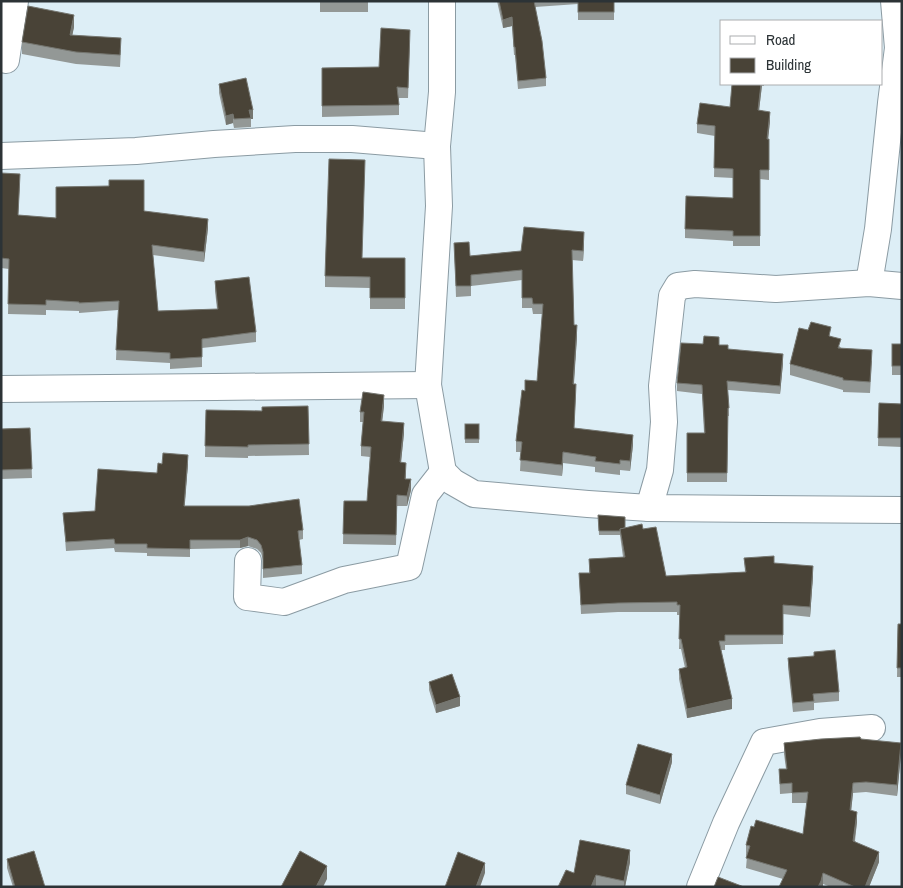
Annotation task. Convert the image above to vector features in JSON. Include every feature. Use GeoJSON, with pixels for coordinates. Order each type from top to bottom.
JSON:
{"type":"FeatureCollection","features":[{"type":"Feature","properties":{"kind":"street"},"geometry":{"type":"LineString","coordinates":[[6,60],[15,1]]}},
{"type":"Feature","properties":{"kind":"street"},"geometry":{"type":"LineString","coordinates":[[442,1],[442,92],[437,146],[439,206],[428,385],[442,472],[453,482],[474,494],[588,504],[649,508],[902,510]]}},
{"type":"Feature","properties":{"kind":"street"},"geometry":{"type":"LineString","coordinates":[[869,283],[878,229],[891,103],[900,48],[894,1]]}},
{"type":"Feature","properties":{"kind":"street"},"geometry":{"type":"LineString","coordinates":[[1,156],[136,151],[295,138],[352,139],[437,146]]}},
{"type":"Feature","properties":{"kind":"street"},"geometry":{"type":"LineString","coordinates":[[649,508],[660,470],[664,422],[662,386],[672,296],[678,286],[695,284],[776,290],[869,283],[902,286]]}},
{"type":"Feature","properties":{"kind":"street"},"geometry":{"type":"LineString","coordinates":[[1,389],[270,388],[428,385]]}},
{"type":"Feature","properties":{"kind":"street"},"geometry":{"type":"LineString","coordinates":[[248,561],[247,596],[284,602],[344,580],[409,567],[425,496],[442,472]]}},
{"type":"Feature","properties":{"kind":"street"},"geometry":{"type":"LineString","coordinates":[[700,887],[726,823],[764,742],[820,732],[872,728]]}},
{"type":"Feature","properties":{"kind":"building"},"geometry":{"type":"Polygon","coordinates":[[[499,1],[534,1],[542,41],[546,78],[518,81],[512,17],[503,20],[499,1]]]}},
{"type":"Feature","properties":{"kind":"building"},"geometry":{"type":"Polygon","coordinates":[[[578,1],[614,1],[614,12],[578,12],[578,1]]]}},
{"type":"Feature","properties":{"kind":"building"},"geometry":{"type":"Polygon","coordinates":[[[28,6],[74,15],[70,35],[121,38],[120,55],[76,52],[22,42],[28,6]]]}},
{"type":"Feature","properties":{"kind":"building"},"geometry":{"type":"Polygon","coordinates":[[[381,28],[410,30],[408,88],[397,87],[399,105],[322,106],[322,68],[379,67],[381,28]]]}},
{"type":"Feature","properties":{"kind":"building"},"geometry":{"type":"Polygon","coordinates":[[[246,78],[253,110],[249,110],[251,118],[234,119],[233,114],[226,116],[219,84],[246,78]]]}},
{"type":"Feature","properties":{"kind":"building"},"geometry":{"type":"Polygon","coordinates":[[[732,85],[761,85],[758,110],[770,112],[767,139],[769,139],[769,170],[760,170],[760,236],[733,236],[733,231],[685,229],[686,196],[733,198],[733,169],[714,168],[715,126],[697,124],[700,103],[730,107],[732,85]]]}},
{"type":"Feature","properties":{"kind":"building"},"geometry":{"type":"Polygon","coordinates":[[[329,159],[365,160],[362,258],[405,258],[405,298],[370,298],[370,277],[325,276],[329,159]]]}},
{"type":"Feature","properties":{"kind":"building"},"geometry":{"type":"Polygon","coordinates":[[[1,173],[20,174],[18,215],[56,218],[56,187],[109,186],[109,180],[144,180],[144,211],[208,219],[204,252],[152,245],[158,311],[218,309],[215,281],[249,277],[256,332],[202,339],[202,357],[170,359],[170,353],[116,350],[119,301],[79,303],[46,300],[46,305],[8,304],[9,259],[1,258],[1,173]]]}},
{"type":"Feature","properties":{"kind":"building"},"geometry":{"type":"Polygon","coordinates":[[[524,227],[584,232],[583,251],[572,250],[574,325],[577,325],[573,384],[576,384],[574,428],[633,435],[630,461],[620,460],[620,464],[595,461],[596,457],[563,452],[562,465],[520,460],[522,442],[516,441],[522,390],[525,391],[525,380],[537,381],[543,304],[533,304],[532,298],[522,298],[522,270],[471,275],[471,286],[456,286],[454,243],[469,242],[470,256],[521,251],[524,227]]]}},
{"type":"Feature","properties":{"kind":"building"},"geometry":{"type":"Polygon","coordinates":[[[811,322],[831,327],[829,336],[841,339],[838,348],[872,350],[870,382],[843,380],[843,378],[790,364],[799,328],[808,330],[811,322]]]}},
{"type":"Feature","properties":{"kind":"building"},"geometry":{"type":"Polygon","coordinates":[[[704,336],[719,337],[719,345],[728,345],[728,349],[783,354],[780,386],[727,381],[729,408],[727,473],[687,473],[687,433],[705,433],[702,385],[677,383],[681,343],[703,344],[704,336]]]}},
{"type":"Feature","properties":{"kind":"building"},"geometry":{"type":"Polygon","coordinates":[[[892,344],[902,344],[902,366],[892,366],[892,344]]]}},
{"type":"Feature","properties":{"kind":"building"},"geometry":{"type":"Polygon","coordinates":[[[363,392],[384,395],[381,421],[404,423],[400,462],[406,463],[405,479],[411,479],[407,496],[397,495],[396,535],[343,534],[344,501],[367,501],[371,447],[361,446],[364,412],[360,412],[363,392]]]}},
{"type":"Feature","properties":{"kind":"building"},"geometry":{"type":"Polygon","coordinates":[[[879,403],[902,404],[902,438],[878,438],[879,403]]]}},
{"type":"Feature","properties":{"kind":"building"},"geometry":{"type":"Polygon","coordinates":[[[308,406],[309,444],[248,445],[248,447],[205,446],[206,410],[262,411],[262,407],[308,406]]]}},
{"type":"Feature","properties":{"kind":"building"},"geometry":{"type":"Polygon","coordinates":[[[465,424],[479,424],[479,439],[465,439],[465,424]]]}},
{"type":"Feature","properties":{"kind":"building"},"geometry":{"type":"Polygon","coordinates":[[[30,428],[32,469],[1,470],[1,429],[30,428]]]}},
{"type":"Feature","properties":{"kind":"building"},"geometry":{"type":"Polygon","coordinates":[[[163,453],[188,455],[184,506],[249,506],[299,499],[303,530],[298,531],[302,565],[263,569],[261,545],[257,540],[248,537],[240,540],[190,540],[190,549],[147,548],[147,544],[115,544],[114,539],[66,542],[63,513],[95,511],[98,469],[157,473],[158,463],[162,464],[163,453]]]}},
{"type":"Feature","properties":{"kind":"building"},"geometry":{"type":"Polygon","coordinates":[[[598,515],[625,517],[625,528],[620,529],[620,531],[599,531],[598,515]]]}},
{"type":"Feature","properties":{"kind":"building"},"geometry":{"type":"Polygon","coordinates":[[[642,524],[643,529],[656,527],[666,576],[746,572],[744,558],[774,556],[774,563],[813,566],[810,607],[783,605],[783,635],[725,635],[725,641],[719,641],[732,699],[687,709],[679,669],[687,667],[681,639],[679,639],[680,605],[677,605],[677,602],[581,605],[579,573],[590,573],[589,559],[625,557],[620,529],[642,524]]]}},
{"type":"Feature","properties":{"kind":"building"},"geometry":{"type":"Polygon","coordinates":[[[898,624],[902,624],[902,668],[897,668],[898,624]]]}},
{"type":"Feature","properties":{"kind":"building"},"geometry":{"type":"Polygon","coordinates":[[[835,650],[839,692],[813,694],[814,701],[793,703],[788,658],[814,656],[814,652],[835,650]]]}},
{"type":"Feature","properties":{"kind":"building"},"geometry":{"type":"Polygon","coordinates":[[[452,674],[460,697],[436,705],[429,682],[452,674]]]}},
{"type":"Feature","properties":{"kind":"building"},"geometry":{"type":"Polygon","coordinates":[[[860,737],[861,739],[901,743],[897,785],[866,782],[853,783],[850,810],[857,812],[853,841],[879,852],[865,887],[855,887],[823,873],[818,887],[779,887],[787,870],[746,858],[750,846],[746,845],[751,826],[754,827],[756,820],[803,834],[808,792],[792,793],[792,783],[780,784],[779,769],[787,769],[784,743],[860,737]]]}},
{"type":"Feature","properties":{"kind":"building"},"geometry":{"type":"Polygon","coordinates":[[[638,744],[672,754],[660,795],[626,785],[638,744]]]}},
{"type":"Feature","properties":{"kind":"building"},"geometry":{"type":"Polygon","coordinates":[[[580,840],[630,850],[624,881],[596,875],[591,887],[558,887],[566,870],[574,873],[580,840]]]}},
{"type":"Feature","properties":{"kind":"building"},"geometry":{"type":"Polygon","coordinates":[[[34,851],[45,887],[15,887],[7,859],[34,851]]]}},
{"type":"Feature","properties":{"kind":"building"},"geometry":{"type":"Polygon","coordinates":[[[300,851],[327,866],[316,887],[281,887],[300,851]]]}},
{"type":"Feature","properties":{"kind":"building"},"geometry":{"type":"Polygon","coordinates":[[[458,852],[485,863],[476,887],[445,887],[458,852]]]}},
{"type":"Feature","properties":{"kind":"building"},"geometry":{"type":"Polygon","coordinates":[[[718,877],[744,887],[714,887],[718,877]]]}}]}
